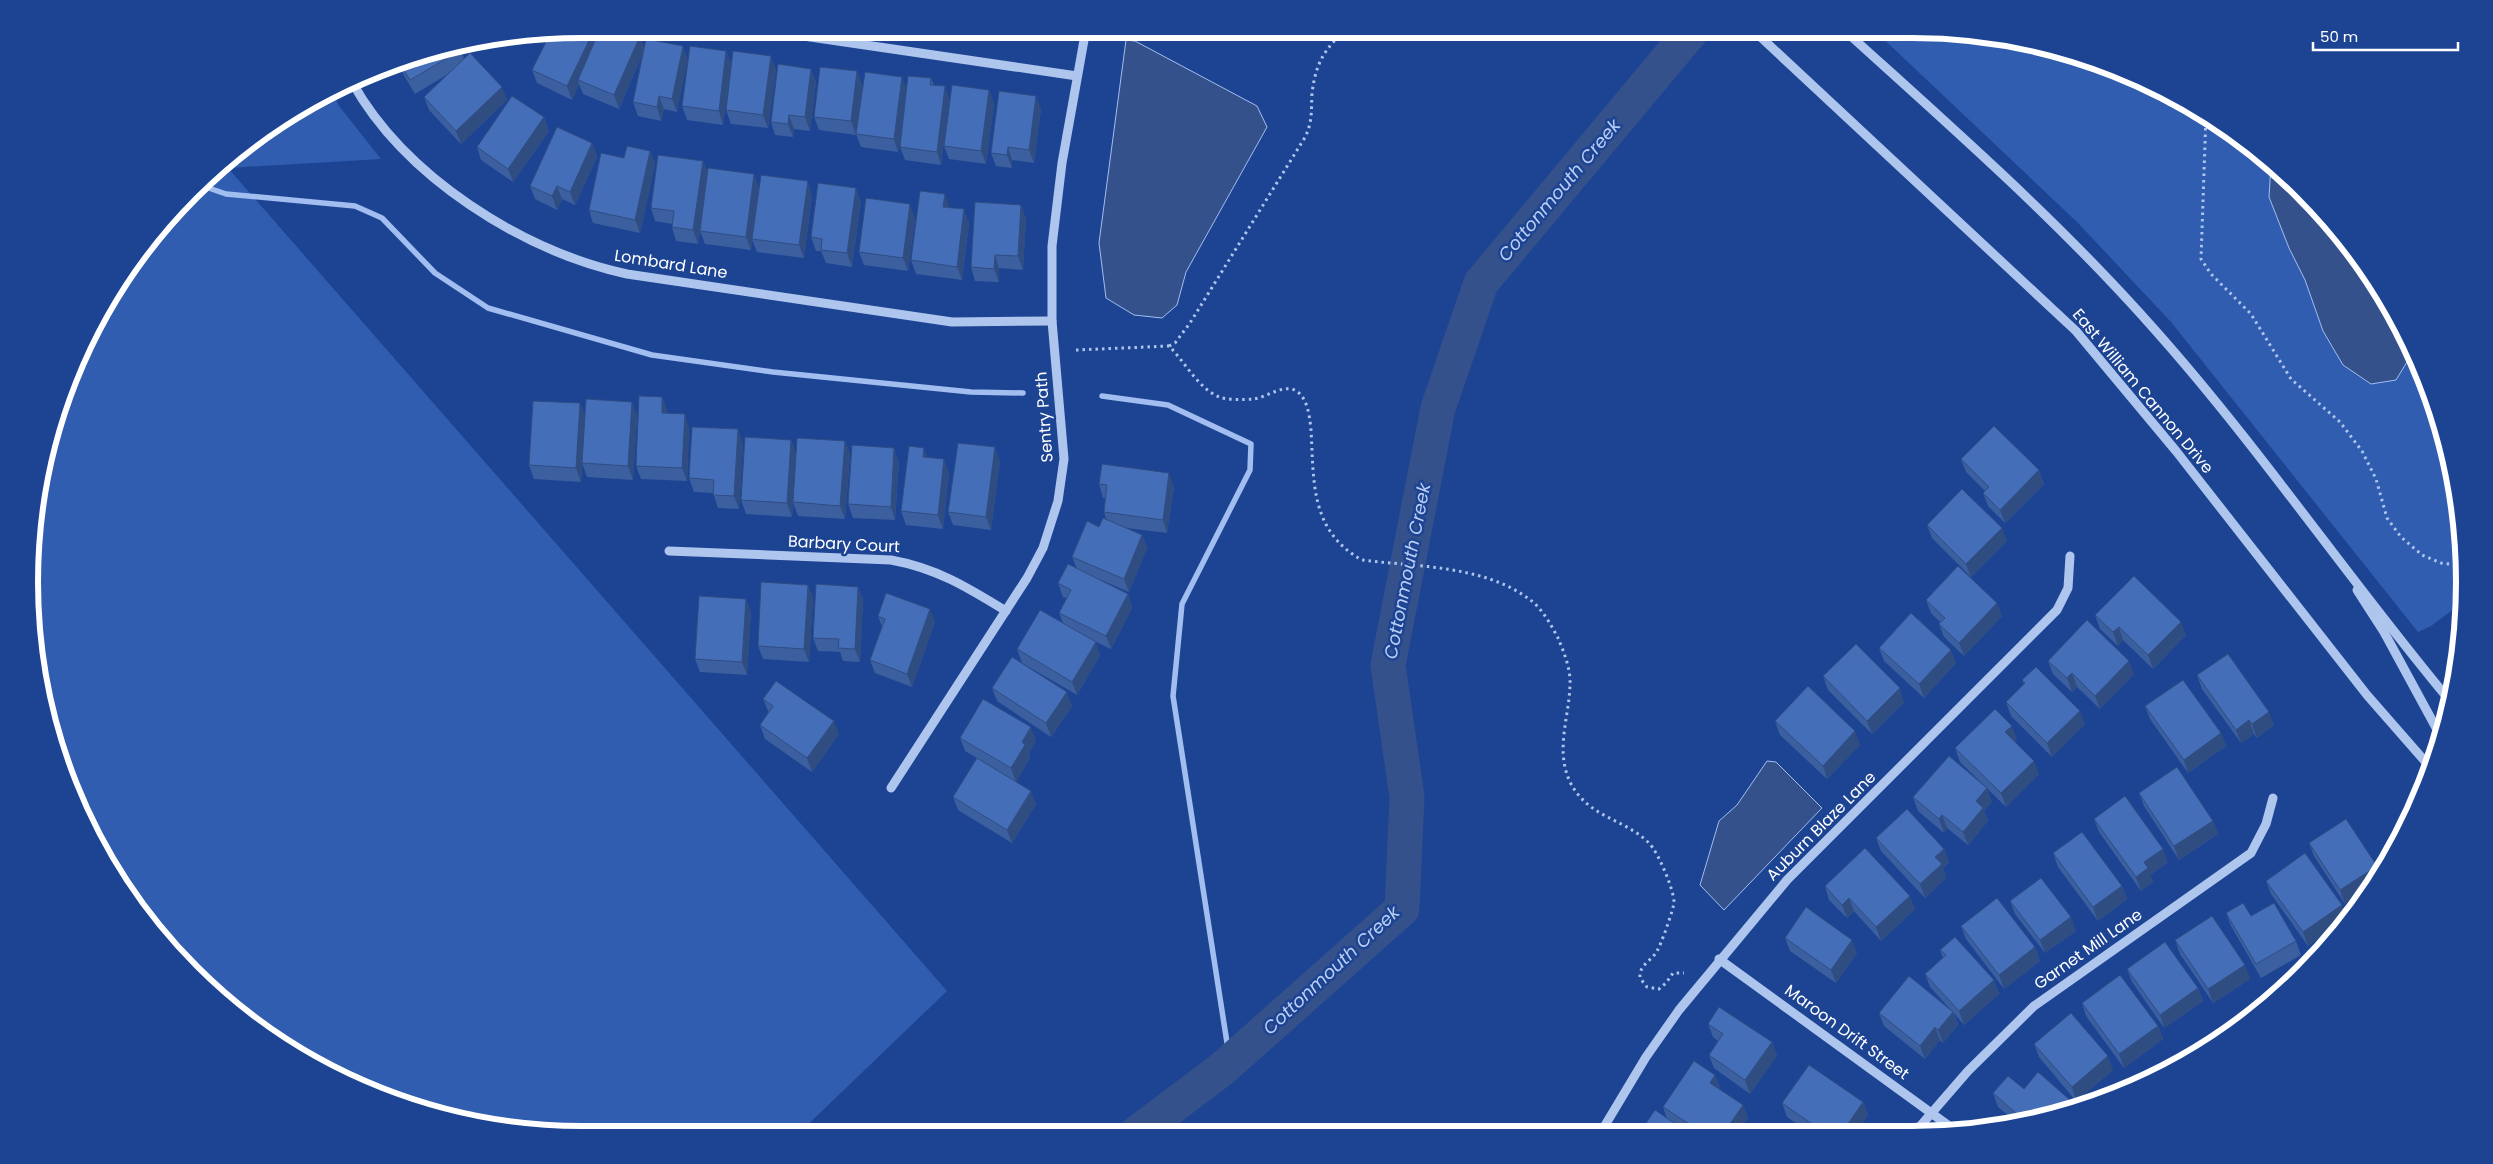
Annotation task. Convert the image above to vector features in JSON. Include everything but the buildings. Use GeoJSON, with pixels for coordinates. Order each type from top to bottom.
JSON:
{"type":"FeatureCollection","features":[{"type":"Feature","properties":{"kind":"street"},"geometry":{"type":"LineString","coordinates":[[819,38],[1077,76]]}},
{"type":"Feature","properties":{"kind":"street","name":"Sentry Path"},"geometry":{"type":"LineString","coordinates":[[891,788],[1027,578],[1043,548],[1058,501],[1064,459],[1052,320],[1054,226],[1062,163],[1084,38]]}},
{"type":"Feature","properties":{"kind":"street","name":"East William Cannon Drive"},"geometry":{"type":"LineString","coordinates":[[1762,38],[2076,331],[2176,451],[2367,695],[2425,761]]}},
{"type":"Feature","properties":{"kind":"street"},"geometry":{"type":"LineString","coordinates":[[1853,38],[2035,204],[2097,265],[2163,339],[2444,693]]}},
{"type":"Feature","properties":{"kind":"street","name":"Lombard Lane"},"geometry":{"type":"LineString","coordinates":[[355,87],[373,116],[420,166],[473,207],[488,218],[536,245],[588,265],[627,274],[952,322],[1052,320]]}},
{"type":"Feature","properties":{"kind":"street"},"geometry":{"type":"LineString","coordinates":[[2324,540],[2384,632],[2436,727]]}},
{"type":"Feature","properties":{"kind":"street","name":"Barbary Court"},"geometry":{"type":"LineString","coordinates":[[669,551],[891,560],[918,565],[956,580],[1006,611]]}},
{"type":"Feature","properties":{"kind":"street","name":"Auburn Blaze Lane"},"geometry":{"type":"LineString","coordinates":[[1605,1126],[1678,1010],[1787,880],[2058,610],[2068,588],[2070,556]]}},
{"type":"Feature","properties":{"kind":"street","name":"Garnet Mill Lane"},"geometry":{"type":"LineString","coordinates":[[1921,1126],[1968,1071],[2034,1006],[2251,853],[2266,824],[2273,798]]}},
{"type":"Feature","properties":{"kind":"street","name":"Maroon Drift Street"},"geometry":{"type":"LineString","coordinates":[[1719,959],[1948,1125]]}},
{"type":"Feature","properties":{"kind":"path"},"geometry":{"type":"LineString","coordinates":[[1076,350],[1169,346],[1174,343],[1190,323],[1304,139],[1312,121],[1312,92],[1323,53],[1338,38]]}},
{"type":"Feature","properties":{"kind":"path"},"geometry":{"type":"LineString","coordinates":[[2206,124],[2200,259],[2211,274],[2251,314],[2291,379],[2340,422],[2362,451],[2376,479],[2387,518],[2401,537],[2422,555],[2441,563],[2455,566]]}},
{"type":"Feature","properties":{"kind":"path"},"geometry":{"type":"LineString","coordinates":[[1169,346],[1184,361],[1204,390],[1221,398],[1254,399],[1285,389],[1294,390],[1300,394],[1310,418],[1315,496],[1324,522],[1347,552],[1362,560],[1486,578],[1508,586],[1531,600],[1550,623],[1564,651],[1571,684],[1562,746],[1570,782],[1593,810],[1649,842],[1656,851],[1674,899],[1673,909],[1658,950],[1642,966],[1640,978],[1647,987],[1658,989],[1666,983],[1673,973],[1684,973]]}},
{"type":"Feature","properties":{"kind":"shaded area"},"geometry":{"type":"Polygon","coordinates":[[[1883,38],[1947,39],[1982,42],[2052,56],[2086,66],[2152,94],[2214,129],[2270,173],[2296,197],[2320,223],[2364,279],[2399,341],[2427,407],[2437,441],[2451,511],[2456,582],[2455,609],[2431,626],[2418,632],[2171,322],[2078,223],[1883,38]]]}},
{"type":"Feature","properties":{"kind":"shaded area"},"geometry":{"type":"Polygon","coordinates":[[[1126,40],[1135,41],[1257,106],[1267,127],[1186,272],[1177,305],[1162,318],[1134,315],[1106,298],[1099,243],[1126,40]]]}},
{"type":"Feature","properties":{"kind":"shaded area"},"geometry":{"type":"Polygon","coordinates":[[[335,97],[339,106],[381,159],[229,168],[279,129],[335,97]]]}},
{"type":"Feature","properties":{"kind":"shaded area"},"geometry":{"type":"Polygon","coordinates":[[[228,169],[947,991],[806,1126],[546,1125],[511,1122],[441,1108],[407,1098],[341,1070],[279,1035],[251,1014],[197,967],[173,941],[129,885],[110,854],[79,790],[66,757],[56,723],[42,653],[39,618],[39,546],[42,511],[56,441],[66,407],[94,341],[129,279],[150,251],[197,197],[223,173],[228,169]]]}},
{"type":"Feature","properties":{"kind":"shaded area"},"geometry":{"type":"Polygon","coordinates":[[[2270,173],[2320,223],[2364,279],[2383,310],[2408,361],[2396,380],[2371,384],[2343,365],[2323,331],[2305,280],[2289,248],[2269,197],[2270,173]]]}},
{"type":"Feature","properties":{"kind":"shaded area"},"geometry":{"type":"Polygon","coordinates":[[[1767,761],[1776,762],[1822,808],[1724,910],[1700,885],[1719,821],[1737,805],[1767,761]]]}},
{"type":"Feature","properties":{"kind":"waterway","name":"Cottonmouth Creek"},"geometry":{"type":"LineString","coordinates":[[1146,1126],[1222,1069],[1402,909],[1407,797],[1388,665],[1438,408],[1481,283],[1685,38]]}},
{"type":"Feature","properties":{"kind":"waterway"},"geometry":{"type":"LineString","coordinates":[[207,188],[226,194],[355,206],[382,218],[435,273],[488,308],[652,355],[773,372],[971,392],[1023,393]]}},
{"type":"Feature","properties":{"kind":"waterway"},"geometry":{"type":"LineString","coordinates":[[1102,396],[1168,405],[1251,444],[1250,470],[1182,604],[1173,696],[1230,1062]]}}]}
